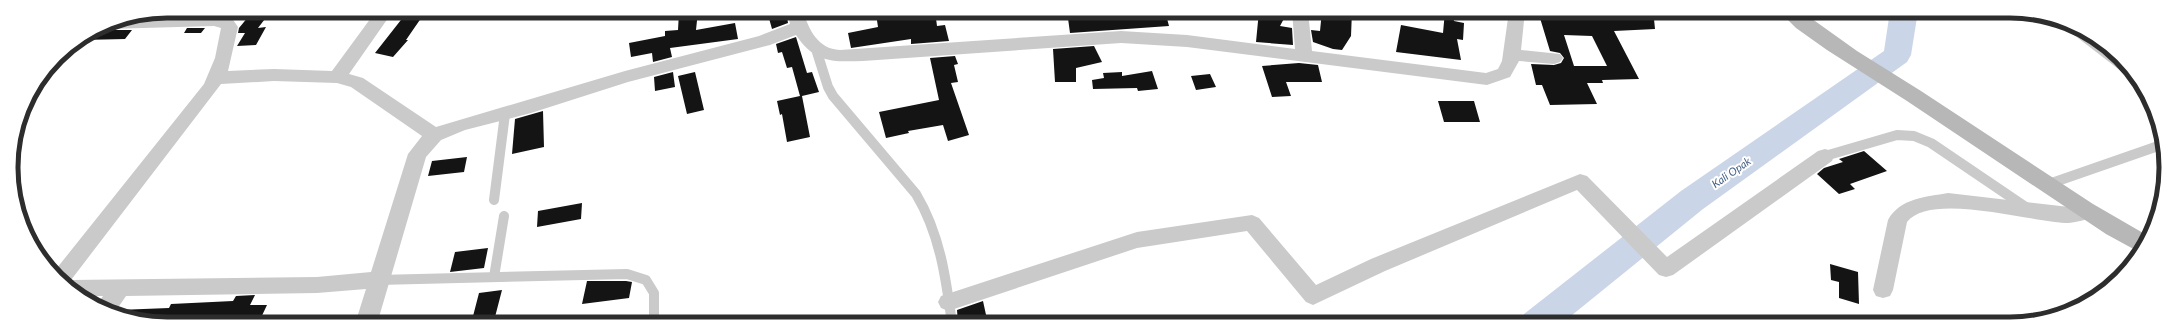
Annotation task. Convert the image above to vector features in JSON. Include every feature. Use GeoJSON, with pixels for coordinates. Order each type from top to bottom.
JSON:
{"type":"FeatureCollection","features":[{"type":"Feature","properties":{"kind":"street"},"geometry":{"type":"LineString","coordinates":[[336,77],[380,18]]}},
{"type":"Feature","properties":{"kind":"street"},"geometry":{"type":"LineString","coordinates":[[797,18],[810,44],[824,55],[863,55],[1121,37],[1187,41],[1487,79],[1504,72],[1511,62],[1516,18]]}},
{"type":"Feature","properties":{"kind":"street"},"geometry":{"type":"LineString","coordinates":[[368,317],[417,154],[434,135],[460,125],[505,114],[625,77],[764,41],[788,32],[797,18]]}},
{"type":"Feature","properties":{"kind":"street"},"geometry":{"type":"LineString","coordinates":[[1301,18],[1304,56]]}},
{"type":"Feature","properties":{"kind":"street"},"geometry":{"type":"LineString","coordinates":[[1797,18],[1834,47],[1914,96],[2086,212],[2139,242]]}},
{"type":"Feature","properties":{"kind":"street"},"geometry":{"type":"LineString","coordinates":[[64,275],[202,101],[217,78],[228,42],[230,27],[225,21],[131,23]]}},
{"type":"Feature","properties":{"kind":"street"},"geometry":{"type":"LineString","coordinates":[[1512,55],[1554,58]]}},
{"type":"Feature","properties":{"kind":"street"},"geometry":{"type":"LineString","coordinates":[[217,78],[274,75],[336,77],[357,82],[434,135]]}},
{"type":"Feature","properties":{"kind":"street"},"geometry":{"type":"LineString","coordinates":[[948,302],[1138,240],[1252,223],[1313,296],[1378,265],[1580,181],[1666,269],[1825,156]]}},
{"type":"Feature","properties":{"kind":"street"},"geometry":{"type":"LineString","coordinates":[[1883,290],[1898,220],[1905,211],[1922,205],[1948,200],[2032,212],[2069,215],[2086,212]]}},
{"type":"Feature","properties":{"kind":"street"},"geometry":{"type":"LineString","coordinates":[[79,288],[317,285],[378,280]]}},
{"type":"Feature","properties":{"kind":"street"},"geometry":{"type":"LineString","coordinates":[[108,305],[121,287]]}},
{"type":"Feature","properties":{"kind":"lane"},"geometry":{"type":"LineString","coordinates":[[2092,42],[2105,53]]}},
{"type":"Feature","properties":{"kind":"lane"},"geometry":{"type":"LineString","coordinates":[[816,49],[828,87],[833,96],[922,203],[931,221],[939,251],[951,317]]}},
{"type":"Feature","properties":{"kind":"lane"},"geometry":{"type":"LineString","coordinates":[[494,200],[505,114]]}},
{"type":"Feature","properties":{"kind":"lane"},"geometry":{"type":"LineString","coordinates":[[1825,156],[1897,135],[1914,136],[1931,144],[2032,212]]}},
{"type":"Feature","properties":{"kind":"lane"},"geometry":{"type":"LineString","coordinates":[[2046,185],[2158,146]]}},
{"type":"Feature","properties":{"kind":"lane"},"geometry":{"type":"LineString","coordinates":[[494,277],[504,216]]}},
{"type":"Feature","properties":{"kind":"lane"},"geometry":{"type":"LineString","coordinates":[[378,280],[627,274],[646,280],[654,293],[654,317]]}},
{"type":"Feature","properties":{"kind":"building"},"geometry":{"type":"Polygon","coordinates":[[[247,18],[266,18],[258,28],[266,27],[256,45],[237,46],[245,33],[238,33],[239,28],[247,18]]]}},
{"type":"Feature","properties":{"kind":"building"},"geometry":{"type":"Polygon","coordinates":[[[402,18],[421,18],[406,40],[408,40],[393,57],[375,53],[402,18]]]}},
{"type":"Feature","properties":{"kind":"building"},"geometry":{"type":"Polygon","coordinates":[[[679,18],[697,18],[696,30],[735,23],[738,39],[670,48],[672,57],[653,62],[652,53],[631,57],[629,43],[665,36],[665,31],[678,30],[679,18]]]}},
{"type":"Feature","properties":{"kind":"building"},"geometry":{"type":"Polygon","coordinates":[[[769,18],[787,18],[788,23],[772,29],[769,18]]]}},
{"type":"Feature","properties":{"kind":"building"},"geometry":{"type":"Polygon","coordinates":[[[877,18],[936,18],[937,26],[945,25],[949,41],[911,44],[911,39],[851,48],[848,33],[878,27],[877,18]]]}},
{"type":"Feature","properties":{"kind":"building"},"geometry":{"type":"Polygon","coordinates":[[[1068,18],[1167,18],[1169,26],[1070,33],[1068,18]]]}},
{"type":"Feature","properties":{"kind":"building"},"geometry":{"type":"Polygon","coordinates":[[[1258,18],[1284,18],[1280,26],[1292,28],[1293,45],[1256,42],[1258,18]]]}},
{"type":"Feature","properties":{"kind":"building"},"geometry":{"type":"Polygon","coordinates":[[[1321,18],[1352,18],[1351,36],[1342,50],[1333,49],[1313,42],[1311,30],[1320,31],[1321,18]]]}},
{"type":"Feature","properties":{"kind":"building"},"geometry":{"type":"Polygon","coordinates":[[[1444,18],[1453,18],[1454,21],[1464,23],[1463,40],[1457,39],[1461,60],[1396,52],[1401,25],[1443,33],[1444,18]]]}},
{"type":"Feature","properties":{"kind":"building"},"geometry":{"type":"Polygon","coordinates":[[[1540,18],[1654,19],[1655,29],[1614,31],[1639,79],[1602,80],[1603,83],[1587,83],[1597,104],[1550,105],[1542,85],[1536,85],[1531,64],[1554,65],[1561,63],[1564,58],[1560,53],[1550,51],[1540,18]],[[1564,35],[1574,66],[1607,66],[1592,36],[1564,35]]]}},
{"type":"Feature","properties":{"kind":"building"},"geometry":{"type":"Polygon","coordinates":[[[187,28],[205,28],[201,33],[184,33],[187,28]]]}},
{"type":"Feature","properties":{"kind":"building"},"geometry":{"type":"Polygon","coordinates":[[[108,30],[132,30],[125,39],[90,40],[108,30]]]}},
{"type":"Feature","properties":{"kind":"building"},"geometry":{"type":"Polygon","coordinates":[[[796,37],[807,73],[812,72],[819,92],[802,96],[810,137],[787,142],[782,114],[780,115],[777,101],[800,96],[792,67],[787,68],[782,52],[778,53],[776,44],[796,37]]]}},
{"type":"Feature","properties":{"kind":"building"},"geometry":{"type":"Polygon","coordinates":[[[1094,46],[1102,62],[1076,68],[1076,82],[1055,82],[1053,49],[1094,46]]]}},
{"type":"Feature","properties":{"kind":"building"},"geometry":{"type":"Polygon","coordinates":[[[955,56],[958,64],[954,65],[958,82],[951,83],[969,135],[948,141],[943,125],[908,131],[909,133],[886,138],[879,112],[939,100],[930,58],[955,56]]]}},
{"type":"Feature","properties":{"kind":"building"},"geometry":{"type":"Polygon","coordinates":[[[1299,63],[1318,65],[1322,82],[1286,82],[1291,96],[1272,97],[1262,66],[1299,63]]]}},
{"type":"Feature","properties":{"kind":"building"},"geometry":{"type":"Polygon","coordinates":[[[1152,71],[1158,89],[1138,91],[1137,88],[1093,89],[1092,80],[1104,78],[1103,73],[1122,72],[1122,76],[1152,71]]]}},
{"type":"Feature","properties":{"kind":"building"},"geometry":{"type":"Polygon","coordinates":[[[673,72],[675,87],[655,91],[654,77],[673,72]]]}},
{"type":"Feature","properties":{"kind":"building"},"geometry":{"type":"Polygon","coordinates":[[[695,72],[704,110],[687,114],[678,76],[695,72]]]}},
{"type":"Feature","properties":{"kind":"building"},"geometry":{"type":"Polygon","coordinates":[[[1210,74],[1216,87],[1196,90],[1191,76],[1210,74]]]}},
{"type":"Feature","properties":{"kind":"building"},"geometry":{"type":"Polygon","coordinates":[[[1438,101],[1474,101],[1480,122],[1444,122],[1438,101]]]}},
{"type":"Feature","properties":{"kind":"building"},"geometry":{"type":"Polygon","coordinates":[[[543,111],[544,147],[512,154],[515,119],[543,111]]]}},
{"type":"Feature","properties":{"kind":"building"},"geometry":{"type":"Polygon","coordinates":[[[1864,151],[1887,171],[1850,184],[1855,189],[1839,194],[1817,174],[1824,168],[1843,162],[1839,159],[1864,151]]]}},
{"type":"Feature","properties":{"kind":"building"},"geometry":{"type":"Polygon","coordinates":[[[467,157],[464,172],[428,176],[432,161],[467,157]]]}},
{"type":"Feature","properties":{"kind":"building"},"geometry":{"type":"Polygon","coordinates":[[[582,203],[581,219],[537,227],[538,211],[582,203]]]}},
{"type":"Feature","properties":{"kind":"building"},"geometry":{"type":"Polygon","coordinates":[[[488,248],[484,268],[450,272],[455,252],[488,248]]]}},
{"type":"Feature","properties":{"kind":"building"},"geometry":{"type":"Polygon","coordinates":[[[1830,264],[1858,272],[1859,304],[1839,298],[1839,282],[1831,280],[1830,264]]]}},
{"type":"Feature","properties":{"kind":"building"},"geometry":{"type":"Polygon","coordinates":[[[587,281],[632,282],[629,298],[582,304],[587,281]]]}},
{"type":"Feature","properties":{"kind":"building"},"geometry":{"type":"Polygon","coordinates":[[[502,290],[495,317],[473,317],[479,293],[502,290]]]}},
{"type":"Feature","properties":{"kind":"building"},"geometry":{"type":"Polygon","coordinates":[[[255,295],[250,305],[267,305],[261,317],[158,317],[122,310],[169,308],[171,304],[233,301],[236,296],[255,295]]]}},
{"type":"Feature","properties":{"kind":"building"},"geometry":{"type":"Polygon","coordinates":[[[983,301],[986,317],[958,317],[957,310],[983,301]]]}},
{"type":"Feature","properties":{"kind":"waterway","name":"Kali Opak"},"geometry":{"type":"LineString","coordinates":[[1545,317],[1692,200],[1897,55],[1903,18]]}}]}
